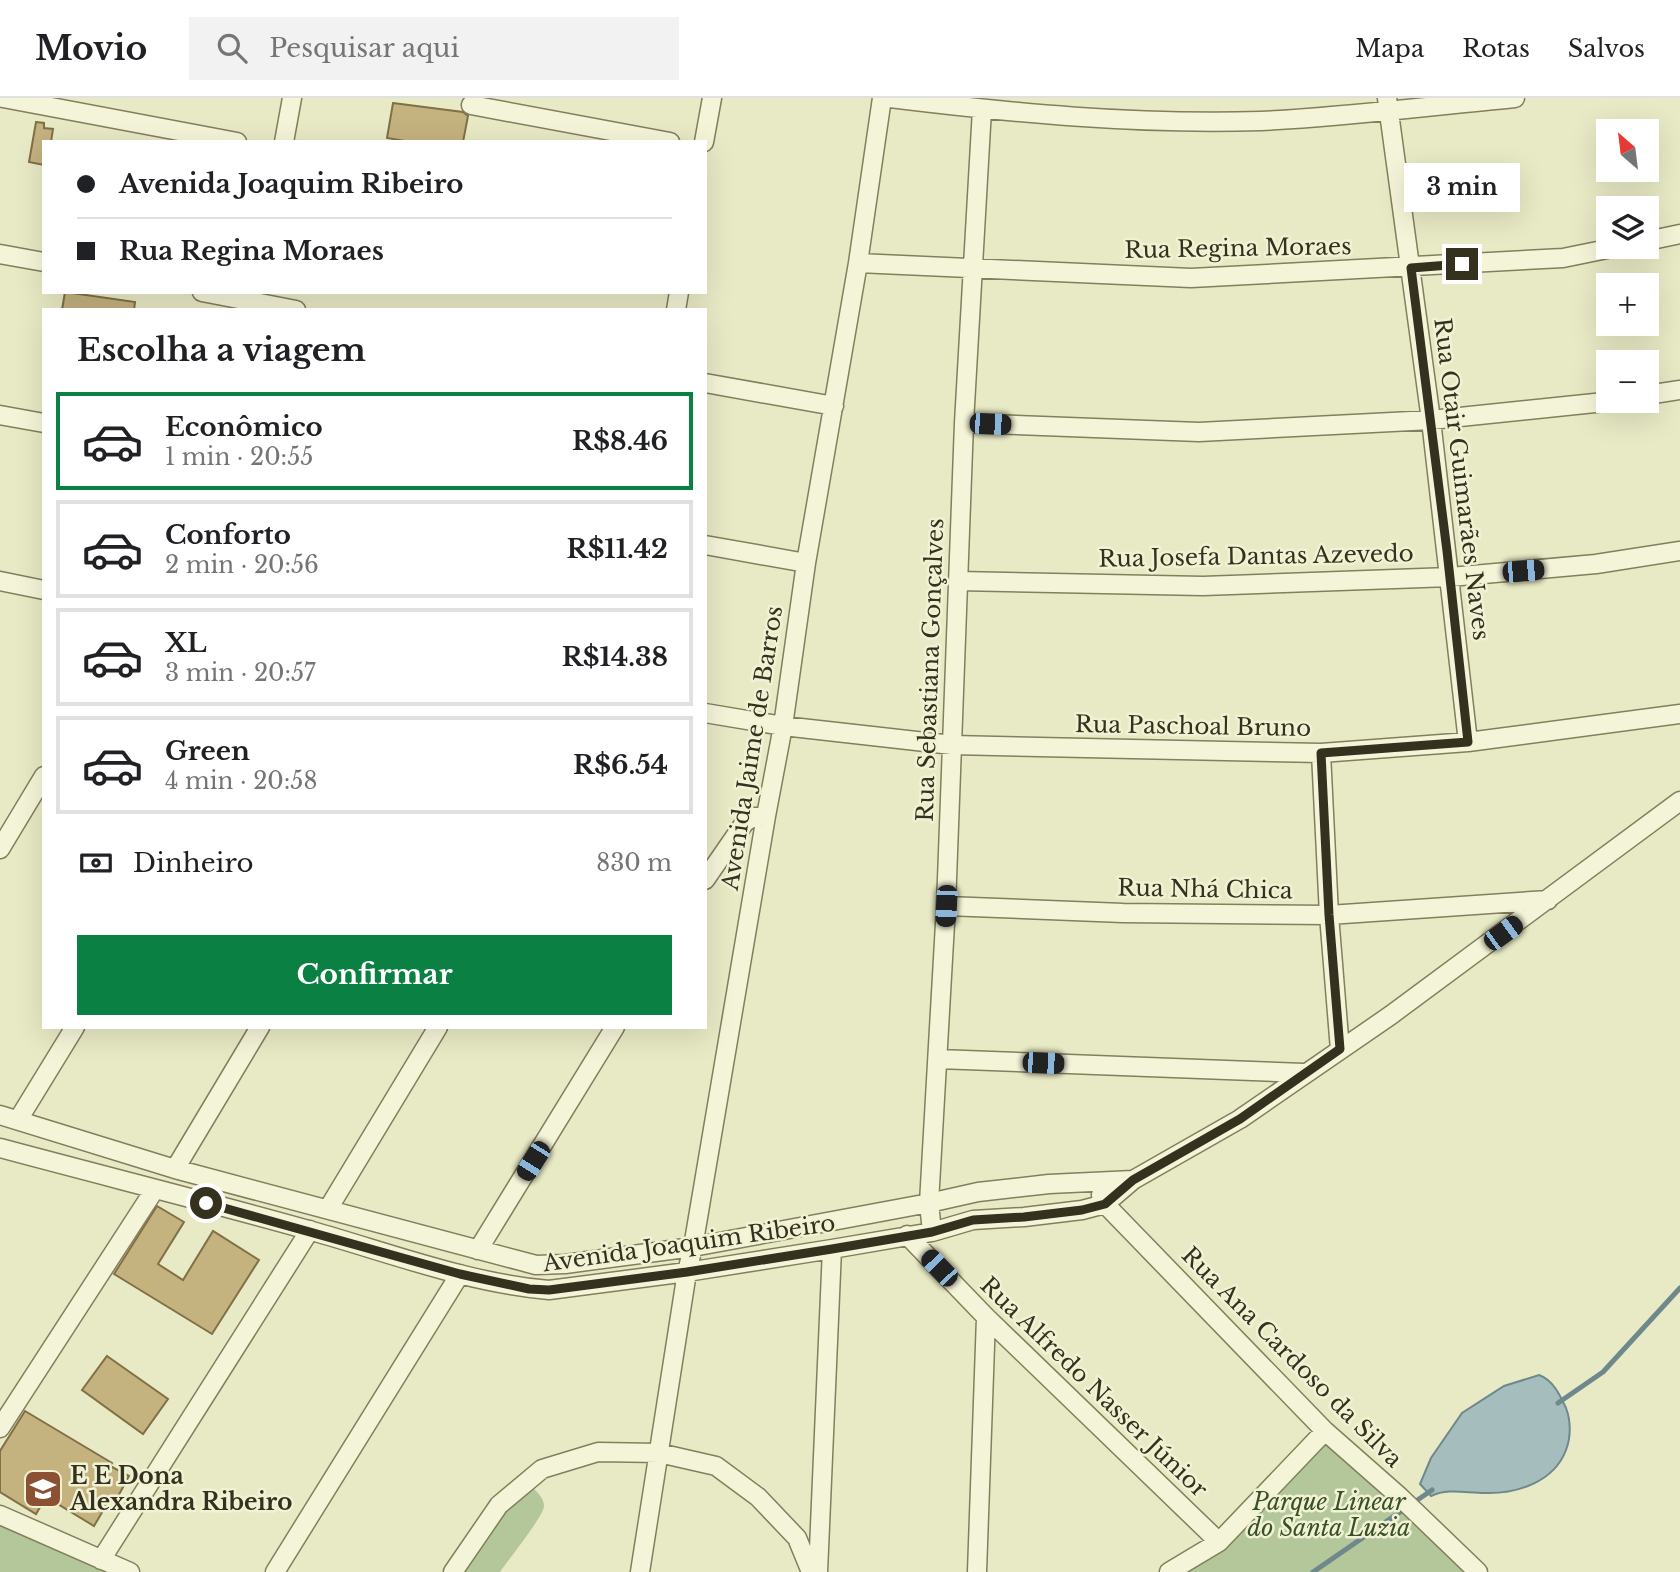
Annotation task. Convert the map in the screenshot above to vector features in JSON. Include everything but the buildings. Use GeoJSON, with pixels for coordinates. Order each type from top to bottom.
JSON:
{"type":"FeatureCollection","features":[{"type":"Feature","properties":{"kind":"street"},"geometry":{"type":"LineString","coordinates":[[3,98],[226,140]]}},
{"type":"Feature","properties":{"kind":"street"},"geometry":{"type":"LineString","coordinates":[[285,140],[292,98]]}},
{"type":"Feature","properties":{"kind":"street"},"geometry":{"type":"LineString","coordinates":[[704,140],[712,98]]}},
{"type":"Feature","properties":{"kind":"street","name":"Avenida Jaime de Barros"},"geometry":{"type":"LineString","coordinates":[[640,1572],[687,1272],[765,816],[783,726],[806,563],[858,263],[882,98]]}},
{"type":"Feature","properties":{"kind":"street"},"geometry":{"type":"LineString","coordinates":[[890,98],[982,109],[1136,120],[1261,121],[1388,104],[1515,98]]}},
{"type":"Feature","properties":{"kind":"street","name":"Rua Otair Guimarães Naves"},"geometry":{"type":"LineString","coordinates":[[1388,104],[1431,420],[1468,742]]}},
{"type":"Feature","properties":{"kind":"street"},"geometry":{"type":"LineString","coordinates":[[471,105],[659,140]]}},
{"type":"Feature","properties":{"kind":"street","name":"Rua Sebastiana Gonçalves"},"geometry":{"type":"LineString","coordinates":[[932,1232],[929,1203],[946,906],[964,423],[982,109]]}},
{"type":"Feature","properties":{"kind":"street"},"geometry":{"type":"LineString","coordinates":[[1659,238],[1680,234]]}},
{"type":"Feature","properties":{"kind":"street","name":"Rua Regina Moraes"},"geometry":{"type":"LineString","coordinates":[[858,263],[1191,278],[1563,258],[1596,251]]}},
{"type":"Feature","properties":{"kind":"street"},"geometry":{"type":"LineString","coordinates":[[0,254],[42,262]]}},
{"type":"Feature","properties":{"kind":"street"},"geometry":{"type":"LineString","coordinates":[[213,294],[286,308]]}},
{"type":"Feature","properties":{"kind":"street"},"geometry":{"type":"LineString","coordinates":[[707,383],[834,406]]}},
{"type":"Feature","properties":{"kind":"street"},"geometry":{"type":"LineString","coordinates":[[1659,393],[1680,390]]}},
{"type":"Feature","properties":{"kind":"street"},"geometry":{"type":"LineString","coordinates":[[964,423],[1199,432],[1431,420],[1596,403]]}},
{"type":"Feature","properties":{"kind":"street"},"geometry":{"type":"LineString","coordinates":[[0,415],[42,423]]}},
{"type":"Feature","properties":{"kind":"street"},"geometry":{"type":"LineString","coordinates":[[707,545],[806,563]]}},
{"type":"Feature","properties":{"kind":"street","name":"Rua Josefa Dantas Azevedo"},"geometry":{"type":"LineString","coordinates":[[958,581],[1203,586],[1450,577],[1596,564],[1680,551]]}},
{"type":"Feature","properties":{"kind":"street"},"geometry":{"type":"LineString","coordinates":[[0,581],[42,590]]}},
{"type":"Feature","properties":{"kind":"street","name":"Rua Paschoal Bruno"},"geometry":{"type":"LineString","coordinates":[[707,713],[783,726],[952,745],[1321,753],[1468,742],[1680,714]]}},
{"type":"Feature","properties":{"kind":"street"},"geometry":{"type":"LineString","coordinates":[[1321,753],[1329,915],[1340,1049]]}},
{"type":"Feature","properties":{"kind":"street"},"geometry":{"type":"LineString","coordinates":[[0,849],[42,779]]}},
{"type":"Feature","properties":{"kind":"street"},"geometry":{"type":"LineString","coordinates":[[1097,1181],[1105,1204],[1133,1180],[1240,1119],[1391,1015],[1680,801]]}},
{"type":"Feature","properties":{"kind":"street"},"geometry":{"type":"LineString","coordinates":[[707,877],[745,822],[754,817],[765,816]]}},
{"type":"Feature","properties":{"kind":"street","name":"Rua Nhá Chica"},"geometry":{"type":"LineString","coordinates":[[946,906],[1123,913],[1329,915],[1548,900]]}},
{"type":"Feature","properties":{"kind":"street"},"geometry":{"type":"LineString","coordinates":[[18,1120],[74,1029]]}},
{"type":"Feature","properties":{"kind":"street"},"geometry":{"type":"LineString","coordinates":[[175,1170],[259,1029]]}},
{"type":"Feature","properties":{"kind":"street"},"geometry":{"type":"LineString","coordinates":[[328,1209],[437,1029]]}},
{"type":"Feature","properties":{"kind":"street"},"geometry":{"type":"LineString","coordinates":[[478,1250],[614,1029]]}},
{"type":"Feature","properties":{"kind":"street"},"geometry":{"type":"LineString","coordinates":[[938,1059],[1304,1073]]}},
{"type":"Feature","properties":{"kind":"street","name":"Avenida Joaquim Ribeiro"},"geometry":{"type":"LineString","coordinates":[[0,1115],[175,1170],[536,1265],[565,1264],[693,1247],[978,1192],[1049,1184],[1133,1180]]}},
{"type":"Feature","properties":{"kind":"street","name":"Avenida Joaquim Ribeiro"},"geometry":{"type":"LineString","coordinates":[[0,1148],[310,1230],[460,1274],[529,1289],[549,1290],[687,1272],[932,1232],[973,1220],[1082,1210],[1105,1204]]}},
{"type":"Feature","properties":{"kind":"street"},"geometry":{"type":"LineString","coordinates":[[0,1428],[155,1189]]}},
{"type":"Feature","properties":{"kind":"street","name":"Rua Ana Cardoso da Silva"},"geometry":{"type":"LineString","coordinates":[[1105,1204],[1325,1431],[1418,1513],[1478,1572]]}},
{"type":"Feature","properties":{"kind":"street"},"geometry":{"type":"LineString","coordinates":[[101,1560],[310,1230]]}},
{"type":"Feature","properties":{"kind":"street","name":"Rua Alfredo Nasser Júnior"},"geometry":{"type":"LineString","coordinates":[[907,1235],[986,1317],[1219,1542]]}},
{"type":"Feature","properties":{"kind":"street"},"geometry":{"type":"LineString","coordinates":[[818,1572],[832,1249]]}},
{"type":"Feature","properties":{"kind":"street"},"geometry":{"type":"LineString","coordinates":[[275,1572],[460,1274]]}},
{"type":"Feature","properties":{"kind":"street"},"geometry":{"type":"LineString","coordinates":[[977,1572],[986,1317]]}},
{"type":"Feature","properties":{"kind":"street"},"geometry":{"type":"LineString","coordinates":[[1169,1572],[1219,1542],[1325,1431]]}},
{"type":"Feature","properties":{"kind":"street"},"geometry":{"type":"LineString","coordinates":[[453,1572],[499,1505],[542,1469],[598,1452],[659,1453],[716,1466],[758,1497],[797,1538],[811,1572]]}},
{"type":"Feature","properties":{"kind":"street"},"geometry":{"type":"LineString","coordinates":[[0,1515],[130,1572]]}},
{"type":"Feature","properties":{"kind":"green space","name":"Parque Linear do Santa Luzia"},"geometry":{"type":"Polygon","coordinates":[[[1325,1431],[1477,1572],[1169,1572],[1219,1542],[1325,1431]]]}},
{"type":"Feature","properties":{"kind":"green space"},"geometry":{"type":"Polygon","coordinates":[[[532,1487],[540,1495],[544,1506],[532,1528],[500,1572],[458,1572],[500,1512],[532,1487]]]}},
{"type":"Feature","properties":{"kind":"green space"},"geometry":{"type":"Polygon","coordinates":[[[0,1515],[130,1572],[0,1572],[0,1515]]]}},
{"type":"Feature","properties":{"kind":"water"},"geometry":{"type":"Polygon","coordinates":[[[1539,1375],[1556,1388],[1569,1418],[1568,1445],[1553,1470],[1533,1484],[1509,1491],[1451,1492],[1431,1496],[1420,1484],[1431,1458],[1462,1413],[1504,1386],[1539,1375]]]}},
{"type":"Feature","properties":{"kind":"waterway"},"geometry":{"type":"LineString","coordinates":[[1558,1403],[1603,1372],[1680,1288]]}},
{"type":"Feature","properties":{"kind":"waterway"},"geometry":{"type":"LineString","coordinates":[[1313,1572],[1432,1490]]}},
{"type":"Feature","properties":{"kind":"place","name":"E E Dona Alexandra Ribeiro"},"geometry":{"type":"Point","coordinates":[43,1489]}},
{"type":"Feature","properties":{"kind":"route"},"geometry":{"type":"LineString","coordinates":[[206,1203],[460,1274],[529,1289],[549,1290],[687,1272],[932,1232],[973,1220],[1082,1210],[1105,1204],[1133,1180],[1240,1119],[1340,1049],[1329,915],[1321,753],[1468,742],[1411,268],[1462,264]]}}]}
